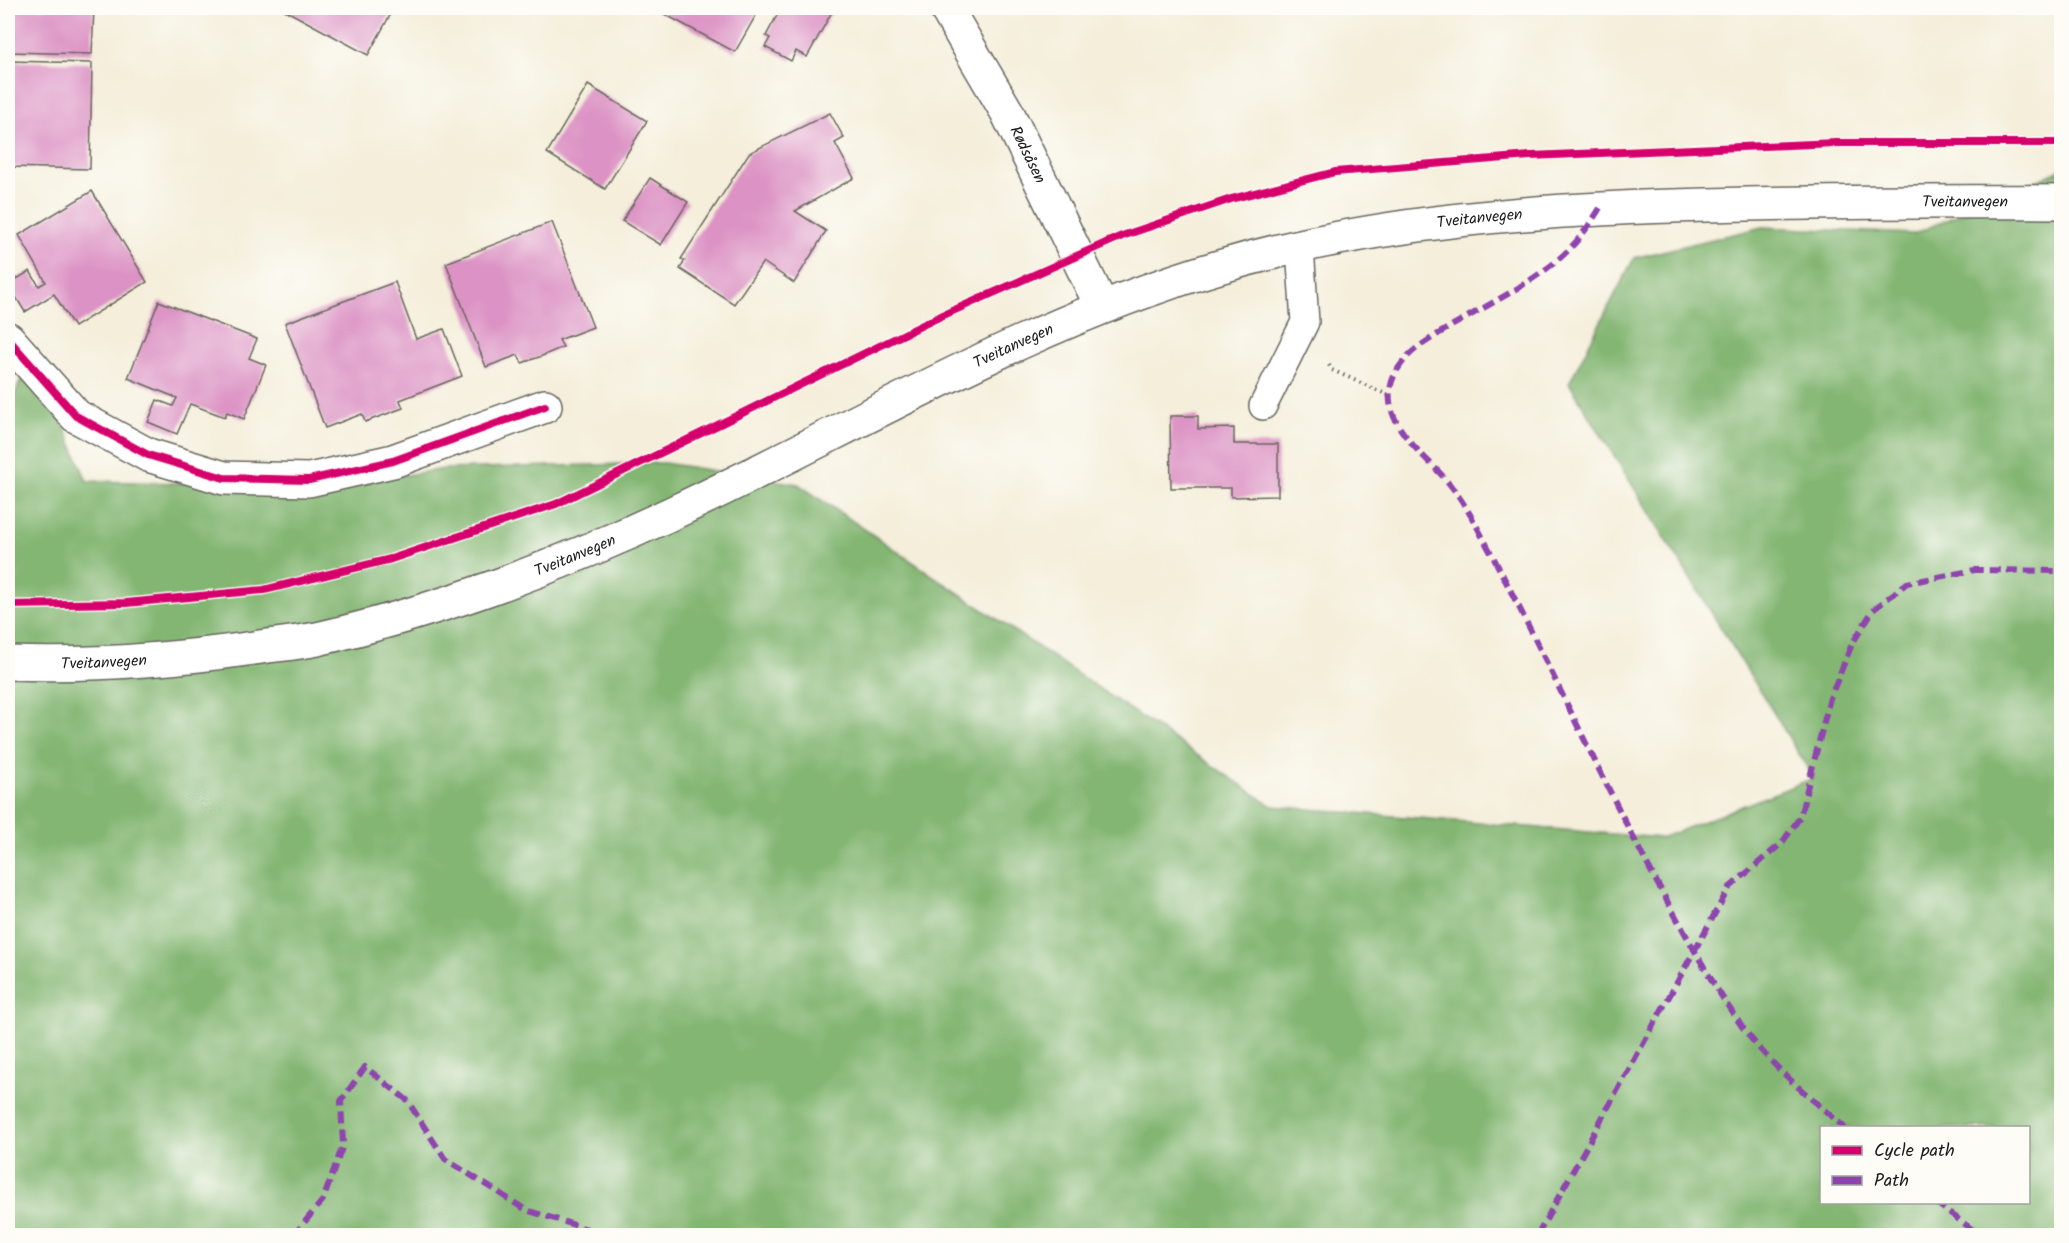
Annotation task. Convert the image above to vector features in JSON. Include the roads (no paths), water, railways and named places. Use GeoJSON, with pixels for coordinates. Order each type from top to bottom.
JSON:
{"type":"FeatureCollection","features":[{"type":"Feature","properties":{"kind":"main road","name":"Rødsåsen"},"geometry":{"type":"LineString","coordinates":[[946,8],[1007,112],[1102,307]]}},
{"type":"Feature","properties":{"kind":"main road","name":"Tveitanvegen"},"geometry":{"type":"LineString","coordinates":[[8,663],[178,659],[314,640],[432,608],[557,564],[680,509],[956,372],[1102,307],[1220,267],[1300,247],[1386,230],[1600,208],[1776,203],[2061,202]]}},
{"type":"Feature","properties":{"kind":"main road"},"geometry":{"type":"LineString","coordinates":[[8,339],[76,416],[148,455],[224,478],[309,480],[393,461],[545,406]]}},
{"type":"Feature","properties":{"kind":"lane"},"geometry":{"type":"LineString","coordinates":[[1263,406],[1305,322],[1300,247]]}}]}
